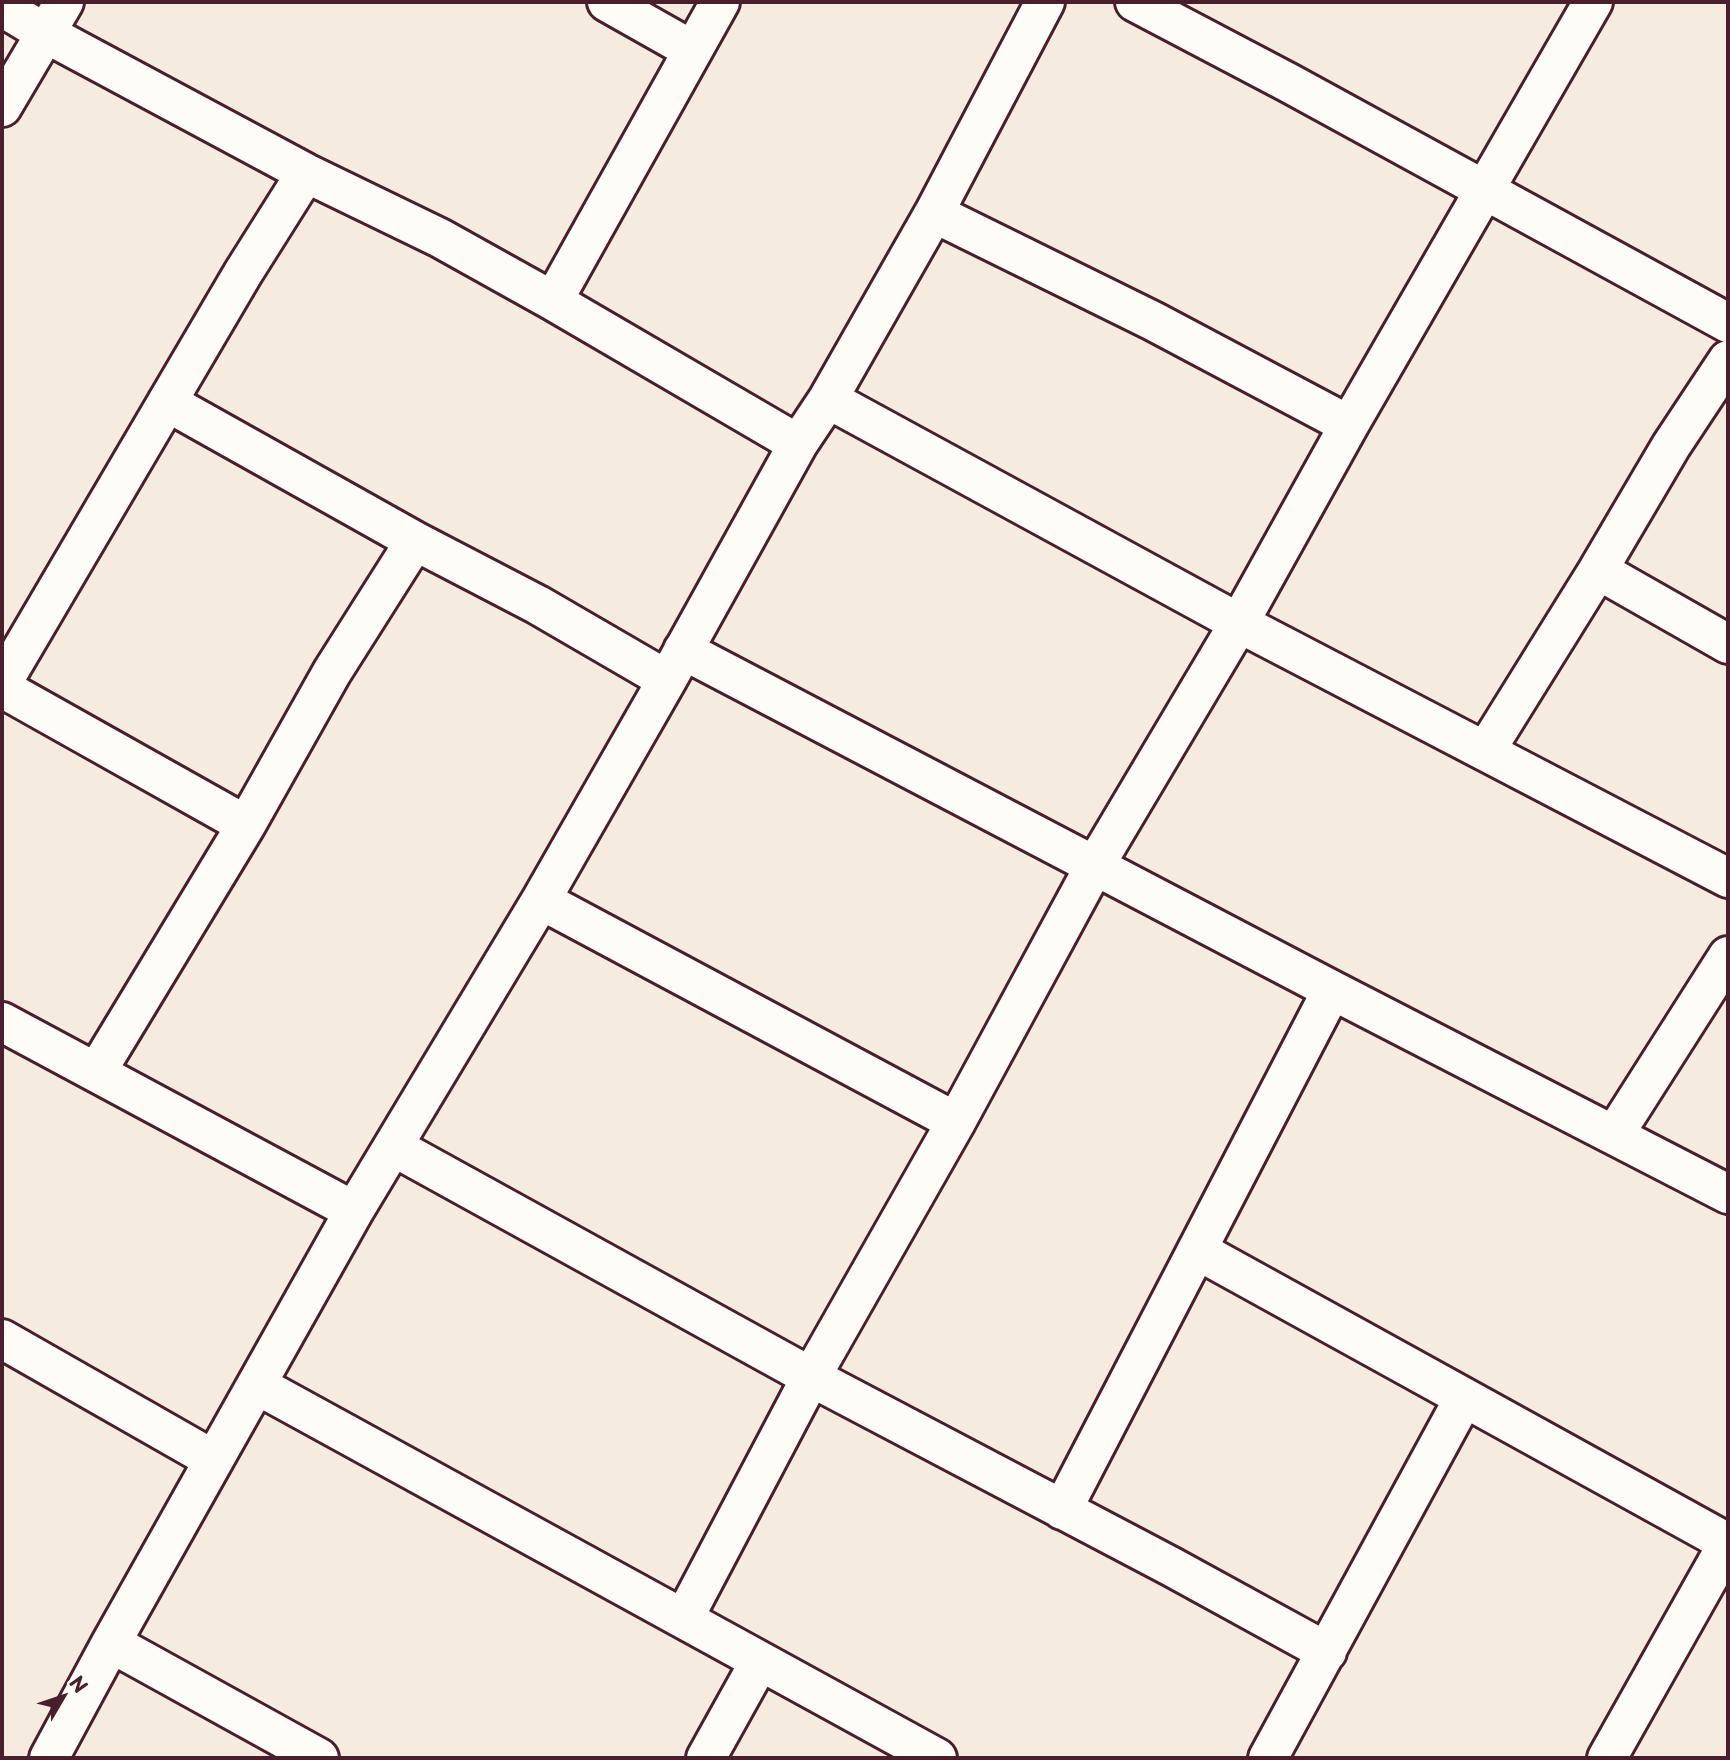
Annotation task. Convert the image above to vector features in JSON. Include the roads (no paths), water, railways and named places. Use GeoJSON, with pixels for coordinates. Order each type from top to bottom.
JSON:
{"type":"FeatureCollection","features":[{"type":"Feature","properties":{"kind":"street"},"geometry":{"type":"LineString","coordinates":[[607,2],[692,50]]}},
{"type":"Feature","properties":{"kind":"street"},"geometry":{"type":"LineString","coordinates":[[554,301],[720,2]]}},
{"type":"Feature","properties":{"kind":"street"},"geometry":{"type":"LineString","coordinates":[[49,1758],[354,1211],[541,900],[799,444],[828,399],[934,213],[1045,2]]}},
{"type":"Feature","properties":{"kind":"street"},"geometry":{"type":"LineString","coordinates":[[1135,2],[1728,323]]}},
{"type":"Feature","properties":{"kind":"street"},"geometry":{"type":"LineString","coordinates":[[684,1618],[811,1377],[956,1122],[1094,867],[1239,623],[1349,425],[1593,2]]}},
{"type":"Feature","properties":{"kind":"street"},"geometry":{"type":"LineString","coordinates":[[2,7],[55,17],[306,173],[440,238],[799,444]]}},
{"type":"Feature","properties":{"kind":"street"},"geometry":{"type":"LineString","coordinates":[[2,107],[55,17]]}},
{"type":"Feature","properties":{"kind":"street"},"geometry":{"type":"LineString","coordinates":[[246,825],[2,685],[167,402],[306,173]]}},
{"type":"Feature","properties":{"kind":"street"},"geometry":{"type":"LineString","coordinates":[[934,213],[1153,321],[1349,425]]}},
{"type":"Feature","properties":{"kind":"street"},"geometry":{"type":"LineString","coordinates":[[1486,750],[1598,570],[1671,446],[1728,360]]}},
{"type":"Feature","properties":{"kind":"street"},"geometry":{"type":"LineString","coordinates":[[828,399],[1239,623],[1728,878]]}},
{"type":"Feature","properties":{"kind":"street"},"geometry":{"type":"LineString","coordinates":[[167,402],[415,541],[538,605],[899,762],[1094,867],[1728,1194]]}},
{"type":"Feature","properties":{"kind":"street"},"geometry":{"type":"LineString","coordinates":[[97,1071],[246,825],[332,673],[415,541]]}},
{"type":"Feature","properties":{"kind":"street"},"geometry":{"type":"LineString","coordinates":[[1598,570],[1728,644]]}},
{"type":"Feature","properties":{"kind":"street"},"geometry":{"type":"LineString","coordinates":[[541,900],[701,988],[818,1047],[956,1122]]}},
{"type":"Feature","properties":{"kind":"street"},"geometry":{"type":"LineString","coordinates":[[1614,1135],[1728,956]]}},
{"type":"Feature","properties":{"kind":"street"},"geometry":{"type":"LineString","coordinates":[[1062,1510],[1332,990]]}},
{"type":"Feature","properties":{"kind":"street"},"geometry":{"type":"LineString","coordinates":[[2,1021],[354,1211]]}},
{"type":"Feature","properties":{"kind":"street"},"geometry":{"type":"LineString","coordinates":[[394,1147],[811,1377],[1327,1652]]}},
{"type":"Feature","properties":{"kind":"street"},"geometry":{"type":"LineString","coordinates":[[1197,1250],[1728,1543],[1607,1758]]}},
{"type":"Feature","properties":{"kind":"street"},"geometry":{"type":"LineString","coordinates":[[2,1339],[214,1460]]}},
{"type":"Feature","properties":{"kind":"street"},"geometry":{"type":"LineString","coordinates":[[257,1385],[937,1758]]}},
{"type":"Feature","properties":{"kind":"street"},"geometry":{"type":"LineString","coordinates":[[1268,1758],[1464,1398]]}},
{"type":"Feature","properties":{"kind":"street"},"geometry":{"type":"LineString","coordinates":[[111,1643],[319,1758]]}},
{"type":"Feature","properties":{"kind":"street"},"geometry":{"type":"LineString","coordinates":[[706,1758],[760,1661]]}}]}
